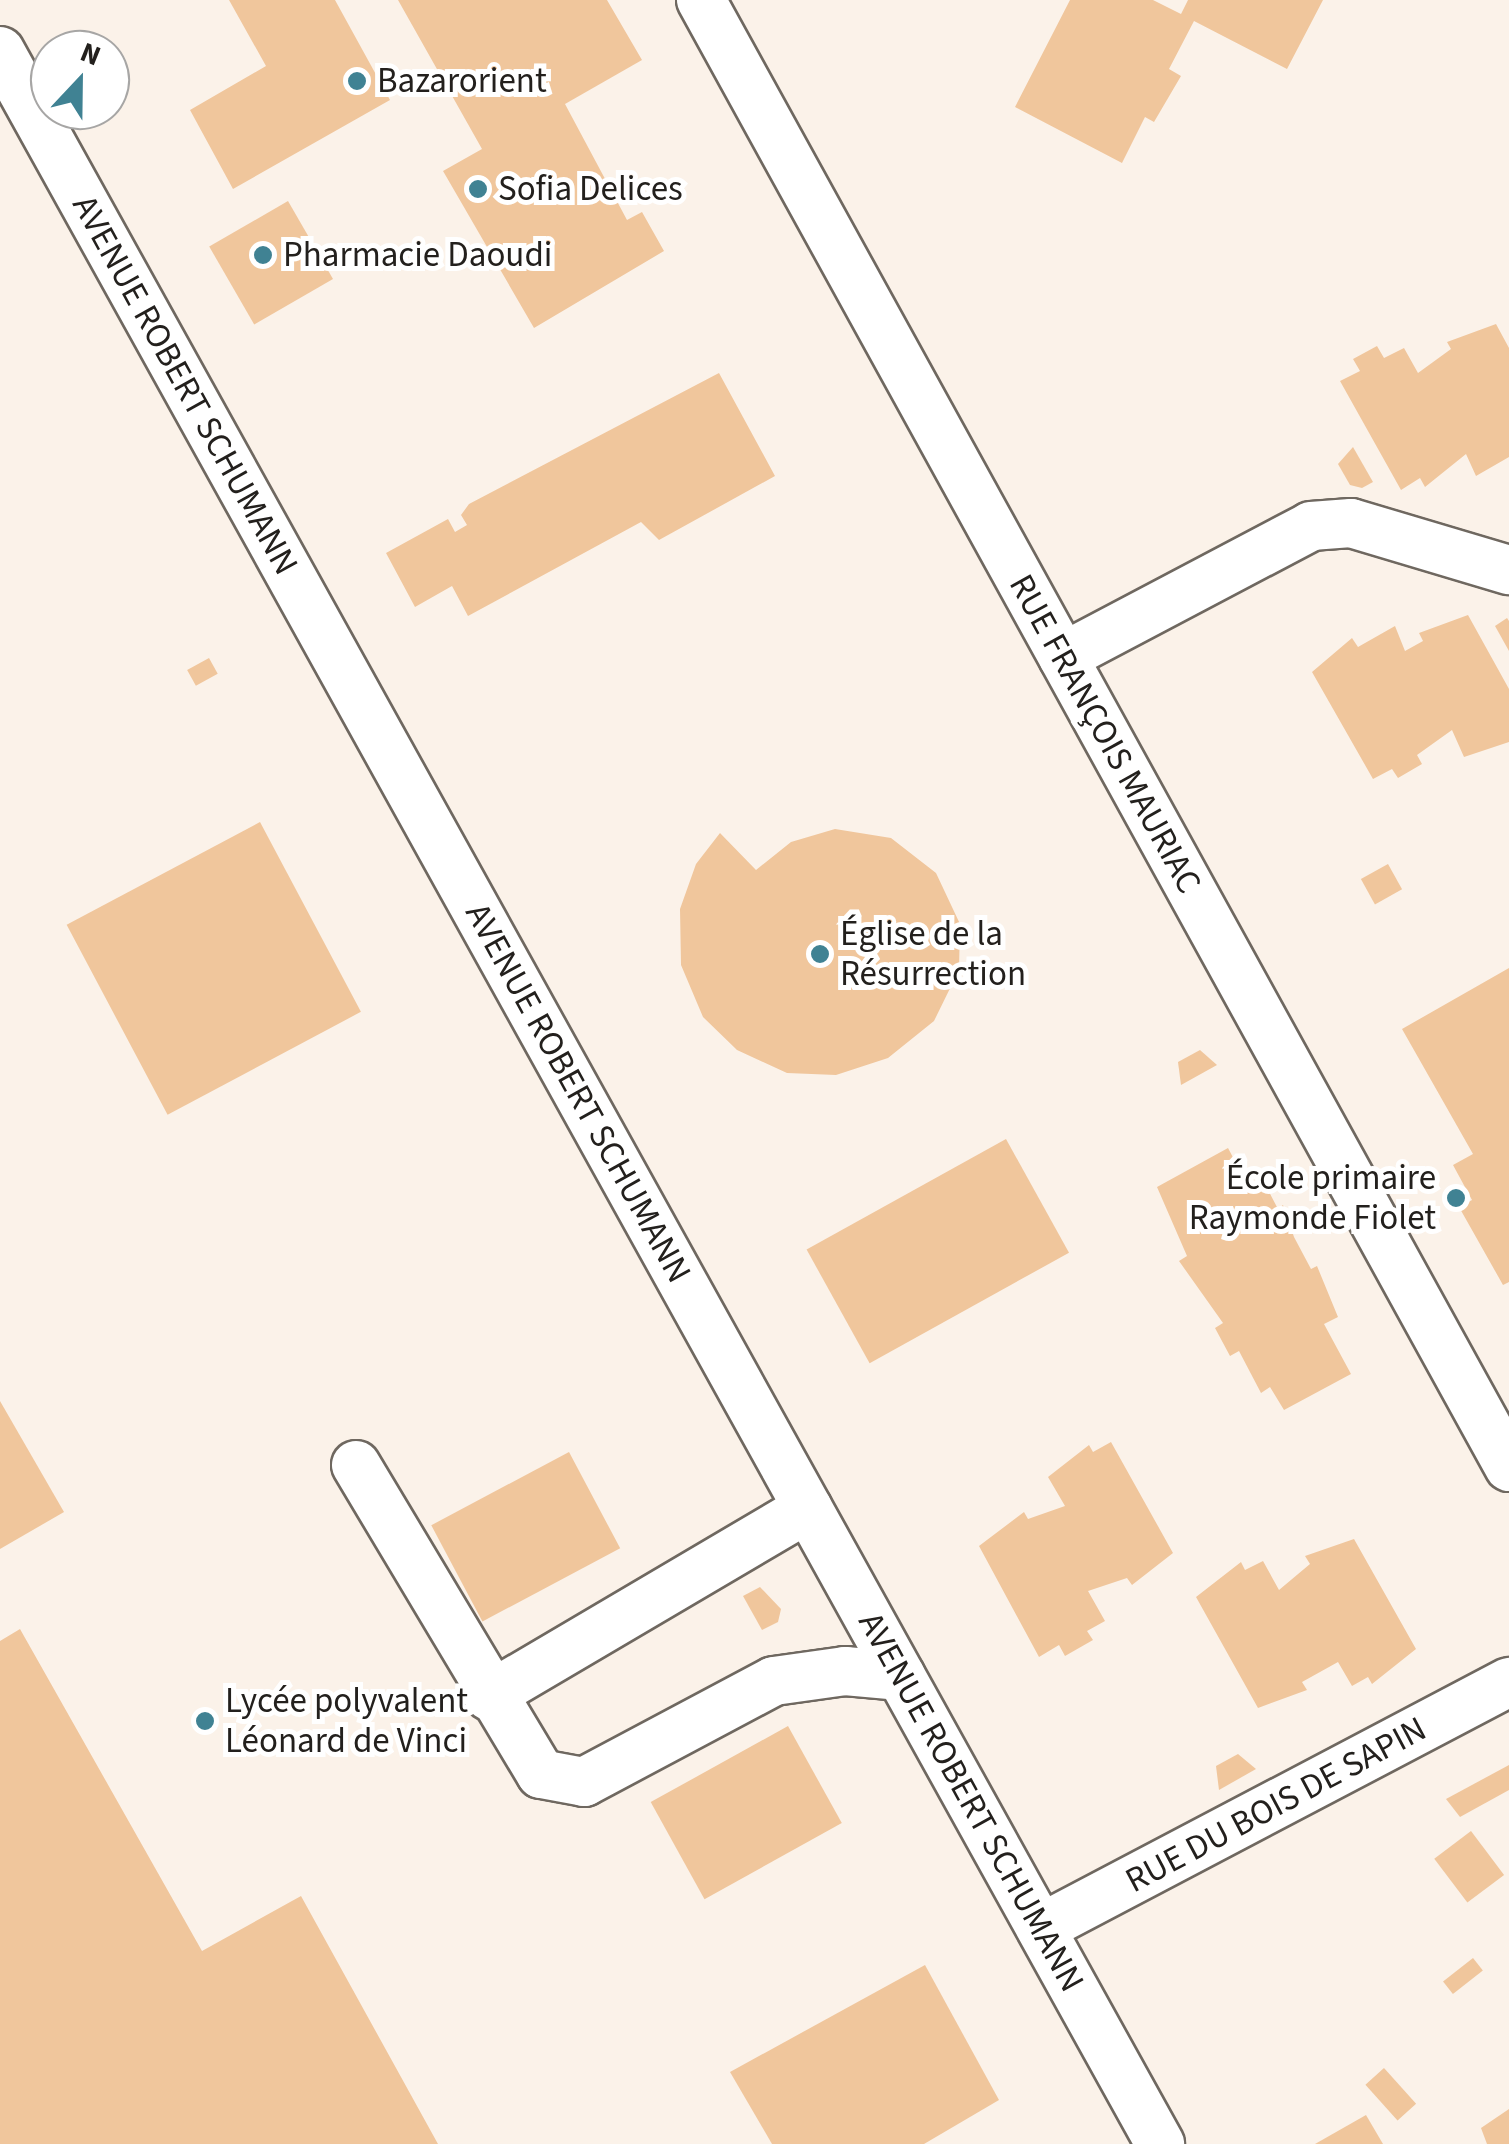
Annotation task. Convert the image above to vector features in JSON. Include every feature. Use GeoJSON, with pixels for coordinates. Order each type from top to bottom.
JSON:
{"type":"FeatureCollection","features":[{"type":"Feature","properties":{"kind":"street","name":"RUE FRANÇOIS MAURIAC"},"geometry":{"type":"LineString","coordinates":[[701,0],[1509,1467]]}},
{"type":"Feature","properties":{"kind":"street","name":"AVENUE ROBERT SCHUMANN"},"geometry":{"type":"LineString","coordinates":[[0,51],[1042,1928],[1154,2141]]}},
{"type":"Feature","properties":{"kind":"street"},"geometry":{"type":"LineString","coordinates":[[1063,658],[1312,526],[1351,523],[1509,570]]}},
{"type":"Feature","properties":{"kind":"street"},"geometry":{"type":"LineString","coordinates":[[356,1465],[489,1696],[541,1774],[584,1782],[774,1680],[845,1671],[901,1676]]}},
{"type":"Feature","properties":{"kind":"street"},"geometry":{"type":"LineString","coordinates":[[489,1696],[808,1508]]}},
{"type":"Feature","properties":{"kind":"street","name":"RUE DU BOIS DE SAPIN"},"geometry":{"type":"LineString","coordinates":[[1042,1928],[1509,1682]]}},
{"type":"Feature","properties":{"kind":"building"},"geometry":{"type":"Polygon","coordinates":[[[229,0],[335,0],[390,100],[233,189],[190,110],[266,66],[229,0]]]}},
{"type":"Feature","properties":{"kind":"building"},"geometry":{"type":"Polygon","coordinates":[[[398,0],[607,0],[642,60],[565,104],[627,220],[642,212],[664,251],[534,328],[443,171],[482,149],[398,0]]]}},
{"type":"Feature","properties":{"kind":"building"},"geometry":{"type":"Polygon","coordinates":[[[1070,0],[1153,0],[1181,14],[1188,0],[1323,0],[1287,69],[1194,21],[1169,69],[1181,76],[1154,122],[1145,117],[1122,163],[1015,107],[1070,0]]]}},
{"type":"Feature","properties":{"kind":"building"},"geometry":{"type":"Polygon","coordinates":[[[288,201],[333,279],[254,324],[209,246],[288,201]]]}},
{"type":"Feature","properties":{"kind":"building"},"geometry":{"type":"Polygon","coordinates":[[[1496,324],[1509,348],[1509,457],[1476,476],[1466,454],[1425,487],[1420,478],[1401,490],[1340,381],[1360,371],[1353,359],[1377,346],[1384,358],[1404,348],[1418,373],[1451,349],[1447,342],[1496,324]]]}},
{"type":"Feature","properties":{"kind":"building"},"geometry":{"type":"Polygon","coordinates":[[[719,373],[775,476],[659,540],[641,522],[468,616],[452,586],[415,607],[386,553],[448,519],[455,532],[467,525],[461,515],[469,504],[719,373]]]}},
{"type":"Feature","properties":{"kind":"building"},"geometry":{"type":"Polygon","coordinates":[[[1353,447],[1373,482],[1362,488],[1350,485],[1338,464],[1353,447]]]}},
{"type":"Feature","properties":{"kind":"building"},"geometry":{"type":"Polygon","coordinates":[[[1468,615],[1509,689],[1509,742],[1464,757],[1452,730],[1417,755],[1422,764],[1398,778],[1392,769],[1373,779],[1312,672],[1352,638],[1358,647],[1395,626],[1405,651],[1423,641],[1419,633],[1468,615]]]}},
{"type":"Feature","properties":{"kind":"building"},"geometry":{"type":"Polygon","coordinates":[[[1507,618],[1509,621],[1509,651],[1495,626],[1507,618]]]}},
{"type":"Feature","properties":{"kind":"building"},"geometry":{"type":"Polygon","coordinates":[[[209,658],[218,674],[196,686],[187,670],[209,658]]]}},
{"type":"Feature","properties":{"kind":"building"},"geometry":{"type":"Polygon","coordinates":[[[260,822],[361,1012],[168,1115],[67,925],[260,822]]]}},
{"type":"Feature","properties":{"kind":"building","name":"Église de la Résurrection"},"geometry":{"type":"Polygon","coordinates":[[[835,829],[891,838],[936,873],[960,924],[959,970],[934,1021],[888,1058],[836,1075],[787,1073],[737,1050],[703,1017],[681,965],[680,909],[696,864],[720,833],[756,870],[791,842],[835,829]]]}},
{"type":"Feature","properties":{"kind":"building"},"geometry":{"type":"Polygon","coordinates":[[[1388,864],[1402,889],[1375,904],[1361,879],[1388,864]]]}},
{"type":"Feature","properties":{"kind":"building"},"geometry":{"type":"Polygon","coordinates":[[[1509,968],[1509,1282],[1503,1285],[1459,1207],[1472,1200],[1453,1165],[1473,1154],[1402,1029],[1509,968]]]}},
{"type":"Feature","properties":{"kind":"building"},"geometry":{"type":"Polygon","coordinates":[[[1200,1050],[1217,1065],[1181,1085],[1178,1062],[1200,1050]]]}},
{"type":"Feature","properties":{"kind":"building"},"geometry":{"type":"Polygon","coordinates":[[[1006,1139],[1069,1253],[870,1363],[807,1250],[1006,1139]]]}},
{"type":"Feature","properties":{"kind":"building"},"geometry":{"type":"Polygon","coordinates":[[[1228,1148],[1252,1193],[1266,1186],[1278,1209],[1283,1205],[1311,1269],[1317,1266],[1338,1317],[1324,1324],[1351,1374],[1284,1410],[1270,1387],[1261,1393],[1239,1351],[1230,1356],[1215,1328],[1223,1323],[1179,1261],[1187,1256],[1157,1187],[1228,1148]]]}},
{"type":"Feature","properties":{"kind":"building"},"geometry":{"type":"Polygon","coordinates":[[[0,1401],[64,1512],[0,1549],[0,1401]]]}},
{"type":"Feature","properties":{"kind":"building"},"geometry":{"type":"Polygon","coordinates":[[[1111,1442],[1173,1553],[1132,1585],[1127,1578],[1088,1591],[1105,1621],[1087,1631],[1093,1640],[1065,1656],[1059,1645],[1039,1657],[979,1546],[1024,1512],[1028,1519],[1065,1506],[1048,1477],[1089,1445],[1093,1452],[1111,1442]]]}},
{"type":"Feature","properties":{"kind":"building"},"geometry":{"type":"Polygon","coordinates":[[[569,1452],[620,1548],[482,1621],[431,1525],[569,1452]]]}},
{"type":"Feature","properties":{"kind":"building"},"geometry":{"type":"Polygon","coordinates":[[[1354,1539],[1416,1649],[1372,1684],[1368,1677],[1352,1686],[1338,1662],[1302,1682],[1307,1690],[1258,1708],[1196,1597],[1241,1562],[1245,1570],[1263,1561],[1279,1590],[1310,1564],[1305,1556],[1354,1539]]]}},
{"type":"Feature","properties":{"kind":"building"},"geometry":{"type":"Polygon","coordinates":[[[760,1587],[781,1609],[778,1622],[762,1630],[743,1596],[760,1587]]]}},
{"type":"Feature","properties":{"kind":"building"},"geometry":{"type":"Polygon","coordinates":[[[20,1629],[202,1951],[301,1896],[438,2144],[0,2144],[0,1641],[20,1629]]]}},
{"type":"Feature","properties":{"kind":"building"},"geometry":{"type":"Polygon","coordinates":[[[788,1726],[842,1823],[704,1899],[651,1802],[788,1726]]]}},
{"type":"Feature","properties":{"kind":"building"},"geometry":{"type":"Polygon","coordinates":[[[1238,1754],[1256,1769],[1219,1790],[1216,1766],[1238,1754]]]}},
{"type":"Feature","properties":{"kind":"building"},"geometry":{"type":"Polygon","coordinates":[[[1509,1765],[1509,1790],[1460,1817],[1446,1799],[1509,1765]]]}},
{"type":"Feature","properties":{"kind":"building"},"geometry":{"type":"Polygon","coordinates":[[[1471,1831],[1504,1875],[1467,1903],[1434,1859],[1471,1831]]]}},
{"type":"Feature","properties":{"kind":"building"},"geometry":{"type":"Polygon","coordinates":[[[1473,1958],[1483,1971],[1453,1994],[1443,1981],[1473,1958]]]}},
{"type":"Feature","properties":{"kind":"building"},"geometry":{"type":"Polygon","coordinates":[[[925,1965],[999,2100],[924,2144],[772,2144],[730,2072],[925,1965]]]}},
{"type":"Feature","properties":{"kind":"building"},"geometry":{"type":"Polygon","coordinates":[[[1384,2068],[1416,2104],[1398,2120],[1365,2085],[1384,2068]]]}},
{"type":"Feature","properties":{"kind":"building"},"geometry":{"type":"Polygon","coordinates":[[[1509,2109],[1509,2144],[1487,2144],[1481,2128],[1509,2109]]]}},
{"type":"Feature","properties":{"kind":"building"},"geometry":{"type":"Polygon","coordinates":[[[1366,2115],[1383,2144],[1315,2144],[1366,2115]]]}},
{"type":"Feature","properties":{"kind":"place","name":"Bazarorient"},"geometry":{"type":"Point","coordinates":[357,81]}},
{"type":"Feature","properties":{"kind":"place","name":"Sofia Delices"},"geometry":{"type":"Point","coordinates":[478,189]}},
{"type":"Feature","properties":{"kind":"place","name":"Pharmacie Daoudi"},"geometry":{"type":"Point","coordinates":[263,255]}},
{"type":"Feature","properties":{"kind":"place","name":"Église de la Résurrection"},"geometry":{"type":"Point","coordinates":[820,954]}},
{"type":"Feature","properties":{"kind":"place","name":"École primaire Raymonde Fiolet"},"geometry":{"type":"Point","coordinates":[1456,1198]}},
{"type":"Feature","properties":{"kind":"place","name":"Lycée polyvalent Léonard de Vinci"},"geometry":{"type":"Point","coordinates":[205,1721]}}]}
